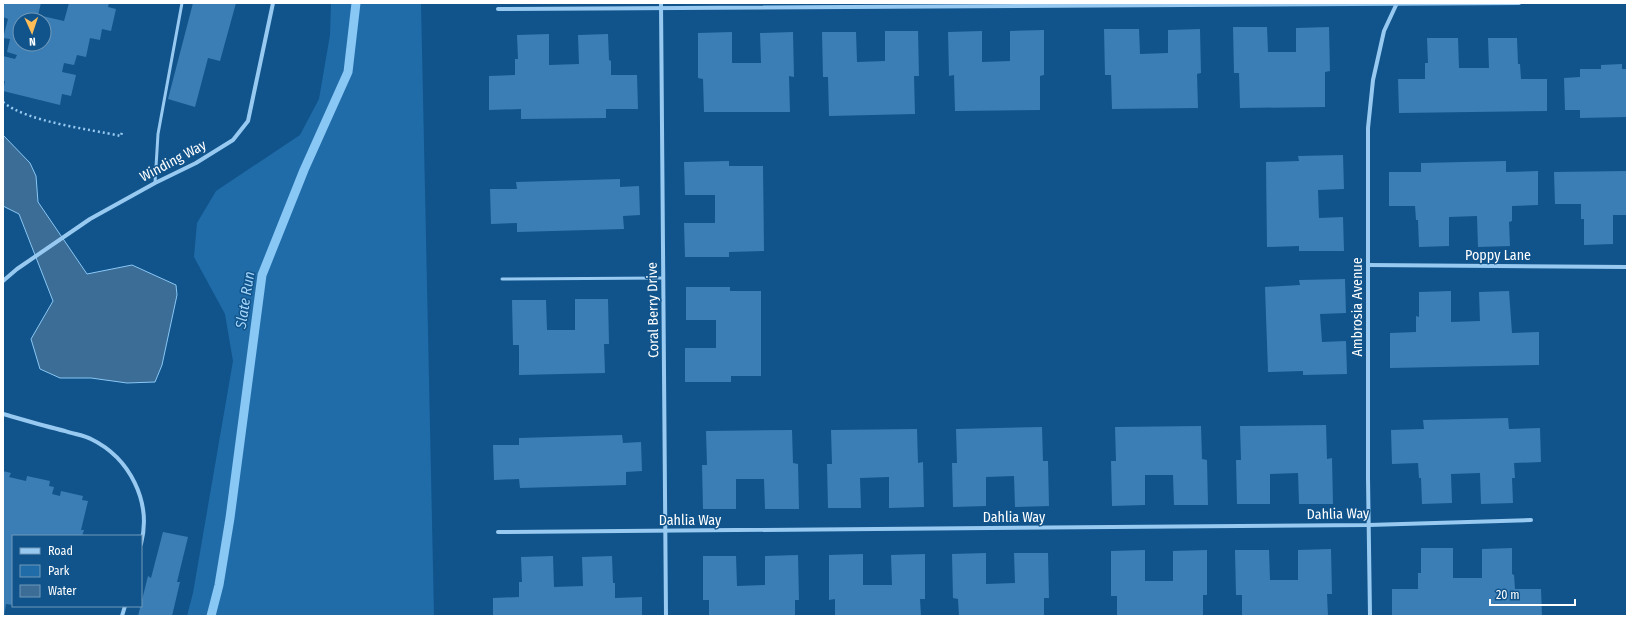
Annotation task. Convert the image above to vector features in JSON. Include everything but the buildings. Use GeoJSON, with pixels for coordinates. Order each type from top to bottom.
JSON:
{"type":"FeatureCollection","features":[{"type":"Feature","properties":{"kind":"street","name":"Winding Way"},"geometry":{"type":"LineString","coordinates":[[3,281],[17,269],[90,220],[155,183],[196,163],[232,140],[248,121],[273,3]]}},
{"type":"Feature","properties":{"kind":"street","name":"Coral Berry Drive"},"geometry":{"type":"LineString","coordinates":[[661,3],[666,616]]}},
{"type":"Feature","properties":{"kind":"street"},"geometry":{"type":"LineString","coordinates":[[498,10],[1519,3]]}},
{"type":"Feature","properties":{"kind":"street","name":"Ambrosia Avenue"},"geometry":{"type":"LineString","coordinates":[[1370,616],[1368,128],[1374,80],[1384,31],[1397,4]]}},
{"type":"Feature","properties":{"kind":"street","name":"Poppy Lane"},"geometry":{"type":"LineString","coordinates":[[1368,265],[1627,267]]}},
{"type":"Feature","properties":{"kind":"street"},"geometry":{"type":"LineString","coordinates":[[3,414],[91,439],[109,450],[133,478],[141,496],[144,534],[142,541]]}},
{"type":"Feature","properties":{"kind":"street","name":"Dahlia Way"},"geometry":{"type":"LineString","coordinates":[[498,532],[1369,525],[1530,520]]}},
{"type":"Feature","properties":{"kind":"lane"},"geometry":{"type":"LineString","coordinates":[[155,183],[158,134],[182,3]]}},
{"type":"Feature","properties":{"kind":"lane"},"geometry":{"type":"LineString","coordinates":[[502,279],[663,278]]}},
{"type":"Feature","properties":{"kind":"path"},"geometry":{"type":"LineString","coordinates":[[3,102],[10,107],[39,118],[121,136],[122,132]]}},
{"type":"Feature","properties":{"kind":"green space"},"geometry":{"type":"Polygon","coordinates":[[[331,3],[421,3],[434,616],[187,616],[193,593],[233,361],[225,314],[194,257],[197,223],[216,191],[300,135],[319,99],[330,35],[331,3]]]}},
{"type":"Feature","properties":{"kind":"water"},"geometry":{"type":"Polygon","coordinates":[[[3,135],[30,163],[36,176],[38,202],[87,274],[132,265],[176,285],[177,295],[162,365],[155,382],[127,383],[91,378],[60,378],[40,369],[31,339],[53,301],[19,214],[3,206],[3,135]]]}},
{"type":"Feature","properties":{"kind":"waterway","name":"Slate Run"},"geometry":{"type":"LineString","coordinates":[[211,616],[219,585],[230,518],[262,275],[304,170],[348,72],[356,3]]}}]}
